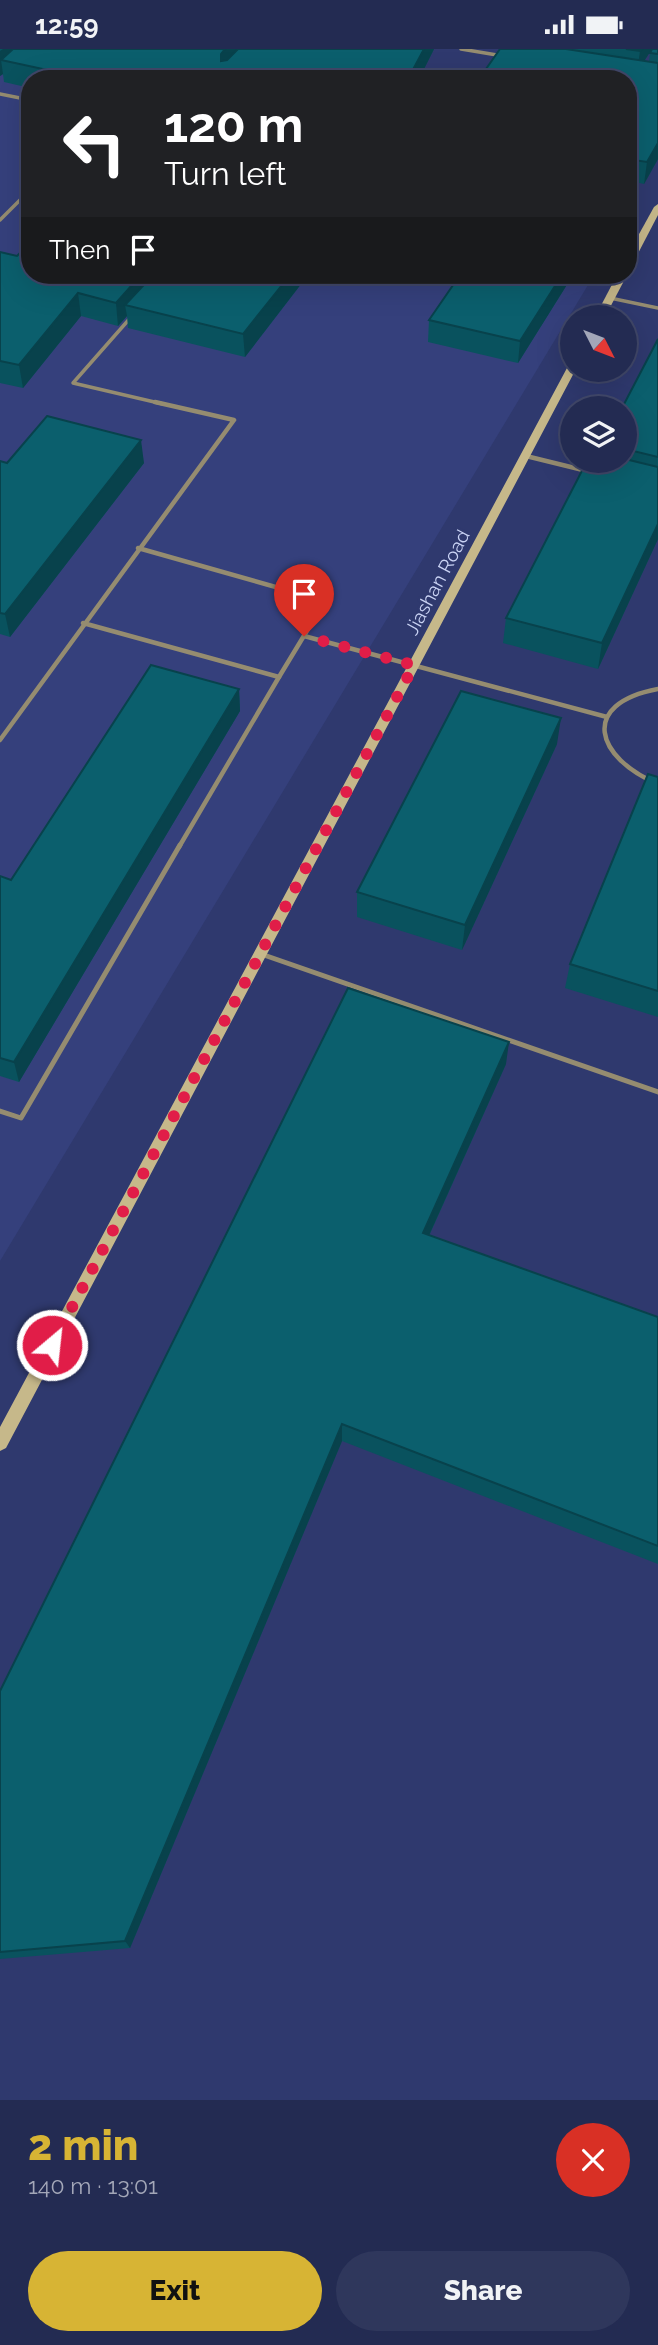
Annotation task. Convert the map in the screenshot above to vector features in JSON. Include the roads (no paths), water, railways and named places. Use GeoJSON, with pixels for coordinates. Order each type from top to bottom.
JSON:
{"type":"FeatureCollection","features":[{"type":"Feature","properties":{"kind":"street"},"geometry":{"type":"LineString","coordinates":[[637,246],[658,207]]}},
{"type":"Feature","properties":{"kind":"street"},"geometry":{"type":"LineString","coordinates":[[606,305],[617,284]]}},
{"type":"Feature","properties":{"kind":"street","name":"Jiashan Road"},"geometry":{"type":"LineString","coordinates":[[0,1443],[565,382]]}},
{"type":"Feature","properties":{"kind":"lane"},"geometry":{"type":"LineString","coordinates":[[461,49],[516,58]]}},
{"type":"Feature","properties":{"kind":"lane"},"geometry":{"type":"LineString","coordinates":[[0,94],[21,98]]}},
{"type":"Feature","properties":{"kind":"lane"},"geometry":{"type":"LineString","coordinates":[[0,220],[21,199]]}},
{"type":"Feature","properties":{"kind":"lane"},"geometry":{"type":"LineString","coordinates":[[610,298],[658,308]]}},
{"type":"Feature","properties":{"kind":"lane"},"geometry":{"type":"LineString","coordinates":[[0,740],[234,420],[73,383],[137,310]]}},
{"type":"Feature","properties":{"kind":"lane"},"geometry":{"type":"LineString","coordinates":[[526,456],[560,465]]}},
{"type":"Feature","properties":{"kind":"lane"},"geometry":{"type":"LineString","coordinates":[[0,1111],[21,1118],[325,601],[138,548]]}},
{"type":"Feature","properties":{"kind":"lane"},"geometry":{"type":"LineString","coordinates":[[83,623],[279,677]]}},
{"type":"Feature","properties":{"kind":"lane"},"geometry":{"type":"LineString","coordinates":[[304,636],[607,717]]}},
{"type":"Feature","properties":{"kind":"lane"},"geometry":{"type":"LineString","coordinates":[[658,689],[631,695],[616,704],[607,717],[604,732],[607,747],[617,762],[632,774],[658,784]]}},
{"type":"Feature","properties":{"kind":"lane"},"geometry":{"type":"LineString","coordinates":[[261,954],[658,1092]]}}]}
